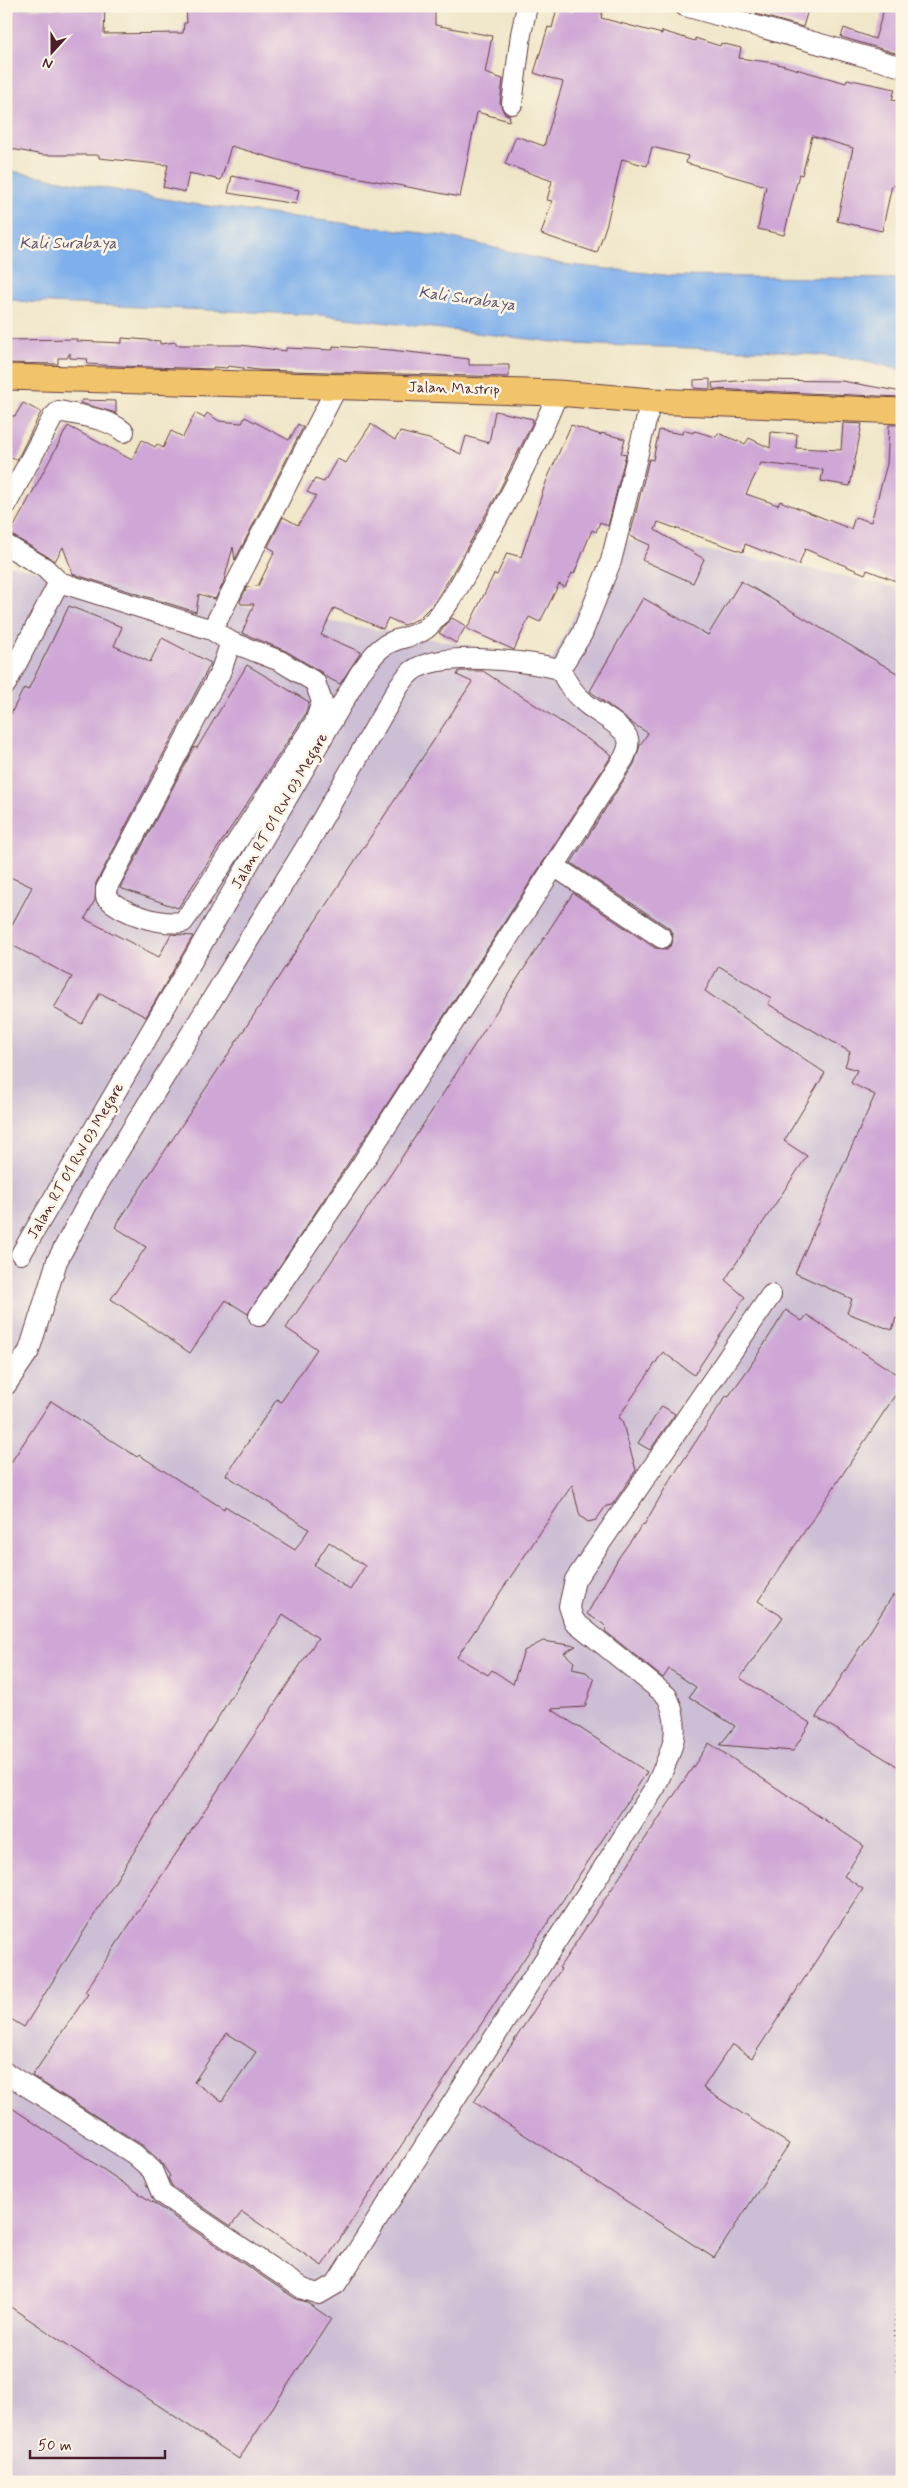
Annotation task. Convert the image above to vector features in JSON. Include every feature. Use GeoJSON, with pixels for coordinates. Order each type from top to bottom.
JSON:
{"type":"FeatureCollection","features":[{"type":"Feature","properties":{"kind":"main road","name":"Jalan Mastrip"},"geometry":{"type":"LineString","coordinates":[[6,376],[558,393],[651,401],[902,411]]}},
{"type":"Feature","properties":{"kind":"street"},"geometry":{"type":"LineString","coordinates":[[512,104],[521,34],[527,6]]}},
{"type":"Feature","properties":{"kind":"street"},"geometry":{"type":"LineString","coordinates":[[685,6],[902,66]]}},
{"type":"Feature","properties":{"kind":"street"},"geometry":{"type":"LineString","coordinates":[[212,630],[338,385]]}},
{"type":"Feature","properties":{"kind":"street","name":"Jalan RT 01 RW 03 Megare"},"geometry":{"type":"LineString","coordinates":[[21,1254],[360,673],[378,650],[390,642],[407,638],[428,628],[447,606],[500,516],[558,393]]}},
{"type":"Feature","properties":{"kind":"street"},"geometry":{"type":"LineString","coordinates":[[560,670],[582,634],[611,561],[651,401]]}},
{"type":"Feature","properties":{"kind":"street"},"geometry":{"type":"LineString","coordinates":[[6,505],[52,417],[59,412],[118,426],[124,432]]}},
{"type":"Feature","properties":{"kind":"street"},"geometry":{"type":"LineString","coordinates":[[6,545],[45,568],[59,582],[212,630],[231,642],[280,661],[315,682],[322,702],[316,722],[197,903],[183,922],[154,921],[112,904],[106,897],[106,889],[220,674],[231,642]]}},
{"type":"Feature","properties":{"kind":"street"},"geometry":{"type":"LineString","coordinates":[[6,684],[59,582]]}},
{"type":"Feature","properties":{"kind":"street"},"geometry":{"type":"LineString","coordinates":[[6,1385],[28,1351],[57,1261],[97,1186],[309,842],[399,686],[412,671],[442,661],[501,660],[530,662],[560,670],[570,689],[584,702],[621,729],[628,740],[628,747],[624,758],[362,1164],[259,1316]]}},
{"type":"Feature","properties":{"kind":"street"},"geometry":{"type":"LineString","coordinates":[[554,866],[662,938]]}},
{"type":"Feature","properties":{"kind":"street"},"geometry":{"type":"LineString","coordinates":[[6,2073],[134,2154],[152,2170],[162,2194],[303,2289],[319,2294],[336,2284],[660,1777],[671,1750],[676,1727],[674,1711],[667,1696],[574,1621],[569,1606],[575,1580],[770,1295]]}},
{"type":"Feature","properties":{"kind":"path"},"geometry":{"type":"LineString","coordinates":[[902,2291],[894,2319],[897,2371],[902,2375]]}},
{"type":"Feature","properties":{"kind":"shaded area"},"geometry":{"type":"Polygon","coordinates":[[[613,538],[769,560],[902,589],[902,2482],[6,2482],[6,565],[552,660],[613,538]]]}},
{"type":"Feature","properties":{"kind":"water","name":"Kali Surabaya"},"geometry":{"type":"Polygon","coordinates":[[[6,170],[192,204],[445,236],[561,264],[674,276],[902,279],[902,370],[863,360],[781,351],[572,344],[320,315],[28,302],[6,299],[6,170]]]}},
{"type":"Feature","properties":{"kind":"building"},"geometry":{"type":"Polygon","coordinates":[[[186,6],[343,6],[370,12],[371,6],[435,6],[435,25],[492,36],[485,73],[503,79],[500,103],[504,113],[510,116],[509,121],[477,112],[460,197],[303,167],[231,146],[221,180],[189,173],[185,192],[163,187],[168,165],[99,158],[99,155],[43,155],[6,148],[6,8],[105,9],[104,34],[183,33],[184,23],[187,23],[186,6]]]}},
{"type":"Feature","properties":{"kind":"building"},"geometry":{"type":"Polygon","coordinates":[[[573,6],[604,6],[601,18],[662,34],[662,31],[695,41],[695,38],[720,46],[721,43],[741,48],[739,58],[774,63],[846,83],[847,79],[895,89],[892,100],[902,102],[902,188],[892,185],[882,231],[837,221],[853,148],[812,136],[802,175],[799,174],[784,235],[758,229],[766,186],[686,163],[688,156],[652,147],[647,166],[622,159],[607,223],[597,253],[541,234],[552,201],[547,200],[552,181],[505,164],[516,136],[544,146],[563,82],[534,73],[548,27],[552,28],[557,8],[571,12],[573,6]]]}},
{"type":"Feature","properties":{"kind":"building"},"geometry":{"type":"Polygon","coordinates":[[[758,6],[809,6],[803,27],[756,14],[758,6]]]}},
{"type":"Feature","properties":{"kind":"building"},"geometry":{"type":"Polygon","coordinates":[[[885,6],[902,6],[902,55],[841,37],[844,28],[875,39],[885,6]]]}},
{"type":"Feature","properties":{"kind":"building"},"geometry":{"type":"Polygon","coordinates":[[[232,176],[299,190],[296,204],[228,193],[232,176]]]}},
{"type":"Feature","properties":{"kind":"building"},"geometry":{"type":"Polygon","coordinates":[[[122,338],[160,341],[160,344],[176,342],[176,345],[240,345],[286,351],[286,348],[333,350],[333,346],[391,350],[469,359],[469,365],[509,365],[509,377],[258,370],[228,366],[227,368],[213,367],[213,369],[120,366],[87,364],[88,359],[70,358],[70,353],[67,358],[58,358],[58,364],[8,363],[8,340],[77,339],[76,341],[122,343],[122,338]]]}},
{"type":"Feature","properties":{"kind":"building"},"geometry":{"type":"Polygon","coordinates":[[[710,379],[710,389],[694,388],[694,380],[710,379]]]}},
{"type":"Feature","properties":{"kind":"building"},"geometry":{"type":"Polygon","coordinates":[[[750,380],[842,381],[902,392],[902,397],[713,389],[712,383],[750,380]]]}},
{"type":"Feature","properties":{"kind":"building"},"geometry":{"type":"Polygon","coordinates":[[[82,400],[116,401],[116,413],[80,403],[82,400]]]}},
{"type":"Feature","properties":{"kind":"building"},"geometry":{"type":"Polygon","coordinates":[[[23,403],[41,412],[17,460],[6,456],[6,415],[15,416],[23,403]]]}},
{"type":"Feature","properties":{"kind":"building"},"geometry":{"type":"Polygon","coordinates":[[[495,411],[533,419],[532,424],[498,493],[449,579],[434,603],[418,619],[404,625],[388,618],[383,629],[334,608],[321,635],[361,652],[340,684],[286,651],[242,633],[254,604],[241,604],[240,601],[247,587],[258,586],[275,551],[268,547],[283,517],[298,525],[316,496],[307,492],[315,479],[324,482],[337,459],[346,463],[371,424],[395,440],[400,432],[429,439],[461,454],[466,436],[489,443],[495,411]]]}},
{"type":"Feature","properties":{"kind":"building"},"geometry":{"type":"Polygon","coordinates":[[[195,413],[204,418],[207,413],[219,421],[242,423],[245,417],[289,440],[298,424],[303,427],[235,560],[233,547],[223,584],[215,599],[199,594],[196,612],[73,574],[63,547],[55,561],[10,534],[68,426],[132,460],[142,440],[155,447],[157,444],[163,448],[171,431],[183,437],[195,413]]]}},
{"type":"Feature","properties":{"kind":"building"},"geometry":{"type":"Polygon","coordinates":[[[843,423],[862,424],[850,486],[821,481],[823,470],[761,463],[746,494],[778,505],[780,501],[851,529],[855,517],[871,522],[887,464],[889,425],[902,425],[902,567],[896,581],[867,570],[865,574],[805,549],[799,565],[745,544],[743,552],[658,522],[655,530],[704,559],[693,583],[642,560],[650,545],[630,536],[649,459],[653,460],[659,430],[682,434],[683,430],[693,433],[694,431],[716,437],[718,433],[745,444],[749,438],[770,448],[771,432],[797,434],[796,448],[841,450],[843,423]]]}},
{"type":"Feature","properties":{"kind":"building"},"geometry":{"type":"Polygon","coordinates":[[[571,425],[601,435],[601,433],[625,439],[621,453],[626,454],[608,526],[600,522],[596,532],[592,530],[574,574],[572,573],[565,587],[559,584],[540,622],[529,617],[514,650],[467,629],[494,574],[497,575],[507,553],[521,557],[546,482],[571,425]]]}},
{"type":"Feature","properties":{"kind":"building"},"geometry":{"type":"Polygon","coordinates":[[[741,581],[902,676],[902,1321],[896,1318],[892,1330],[847,1313],[852,1299],[795,1273],[875,1095],[851,1083],[857,1070],[845,1066],[850,1052],[768,1004],[771,998],[719,966],[705,991],[825,1073],[784,1141],[807,1156],[725,1280],[745,1297],[694,1375],[663,1352],[618,1418],[622,1421],[636,1470],[612,1505],[606,1506],[596,1520],[588,1522],[580,1516],[572,1485],[457,1657],[488,1675],[492,1670],[513,1684],[524,1651],[543,1641],[576,1646],[564,1653],[574,1662],[572,1669],[586,1672],[594,1680],[585,1707],[551,1709],[647,1772],[322,2266],[242,2212],[231,2226],[172,2186],[168,2178],[170,2176],[160,2161],[142,2145],[32,2076],[88,1994],[85,1992],[318,1638],[283,1614],[24,2027],[6,2016],[6,1470],[51,1401],[137,1457],[139,1455],[224,1509],[225,1506],[295,1550],[309,1529],[226,1475],[277,1399],[281,1402],[317,1349],[286,1328],[391,1174],[573,893],[655,948],[667,949],[672,944],[673,933],[669,928],[571,863],[634,764],[640,745],[648,733],[633,724],[590,691],[643,598],[708,635],[741,581]],[[329,1542],[314,1565],[350,1590],[365,1566],[329,1542]],[[227,2033],[194,2082],[222,2101],[256,2052],[227,2033]]]}},
{"type":"Feature","properties":{"kind":"building"},"geometry":{"type":"Polygon","coordinates":[[[69,606],[122,627],[114,646],[150,662],[162,638],[211,663],[96,883],[95,900],[85,919],[159,957],[171,934],[193,936],[146,1017],[100,993],[82,1024],[54,1008],[72,977],[6,942],[6,936],[32,887],[6,875],[6,723],[24,688],[28,690],[69,606]]]}},
{"type":"Feature","properties":{"kind":"building"},"geometry":{"type":"Polygon","coordinates":[[[452,618],[466,626],[456,643],[439,633],[452,618]]]}},
{"type":"Feature","properties":{"kind":"building"},"geometry":{"type":"Polygon","coordinates":[[[247,665],[309,702],[305,715],[178,908],[120,888],[194,747],[197,748],[247,665]]]}},
{"type":"Feature","properties":{"kind":"building"},"geometry":{"type":"Polygon","coordinates":[[[459,671],[483,671],[612,755],[382,1112],[248,1314],[226,1300],[190,1353],[111,1299],[146,1247],[115,1227],[472,682],[457,675],[459,671]]]}},
{"type":"Feature","properties":{"kind":"building"},"geometry":{"type":"Polygon","coordinates":[[[786,1310],[802,1321],[807,1315],[902,1378],[902,1385],[758,1601],[783,1617],[740,1678],[810,1723],[793,1751],[720,1745],[735,1726],[689,1697],[696,1687],[669,1669],[663,1678],[605,1631],[607,1628],[602,1623],[587,1614],[619,1557],[644,1525],[667,1485],[726,1396],[728,1397],[749,1368],[786,1310]]]}},
{"type":"Feature","properties":{"kind":"building"},"geometry":{"type":"Polygon","coordinates":[[[662,1406],[675,1414],[650,1450],[638,1443],[662,1406]]]}},
{"type":"Feature","properties":{"kind":"building"},"geometry":{"type":"Polygon","coordinates":[[[893,1595],[902,1601],[902,1769],[816,1717],[893,1595]]]}},
{"type":"Feature","properties":{"kind":"building"},"geometry":{"type":"Polygon","coordinates":[[[709,1743],[864,1846],[844,1876],[863,1889],[752,2058],[732,2044],[703,2088],[789,2144],[714,2258],[474,2102],[561,1969],[559,1968],[709,1743]]]}},
{"type":"Feature","properties":{"kind":"building"},"geometry":{"type":"Polygon","coordinates":[[[6,2104],[296,2299],[306,2302],[331,2319],[239,2459],[6,2304],[6,2104]]]}}]}
